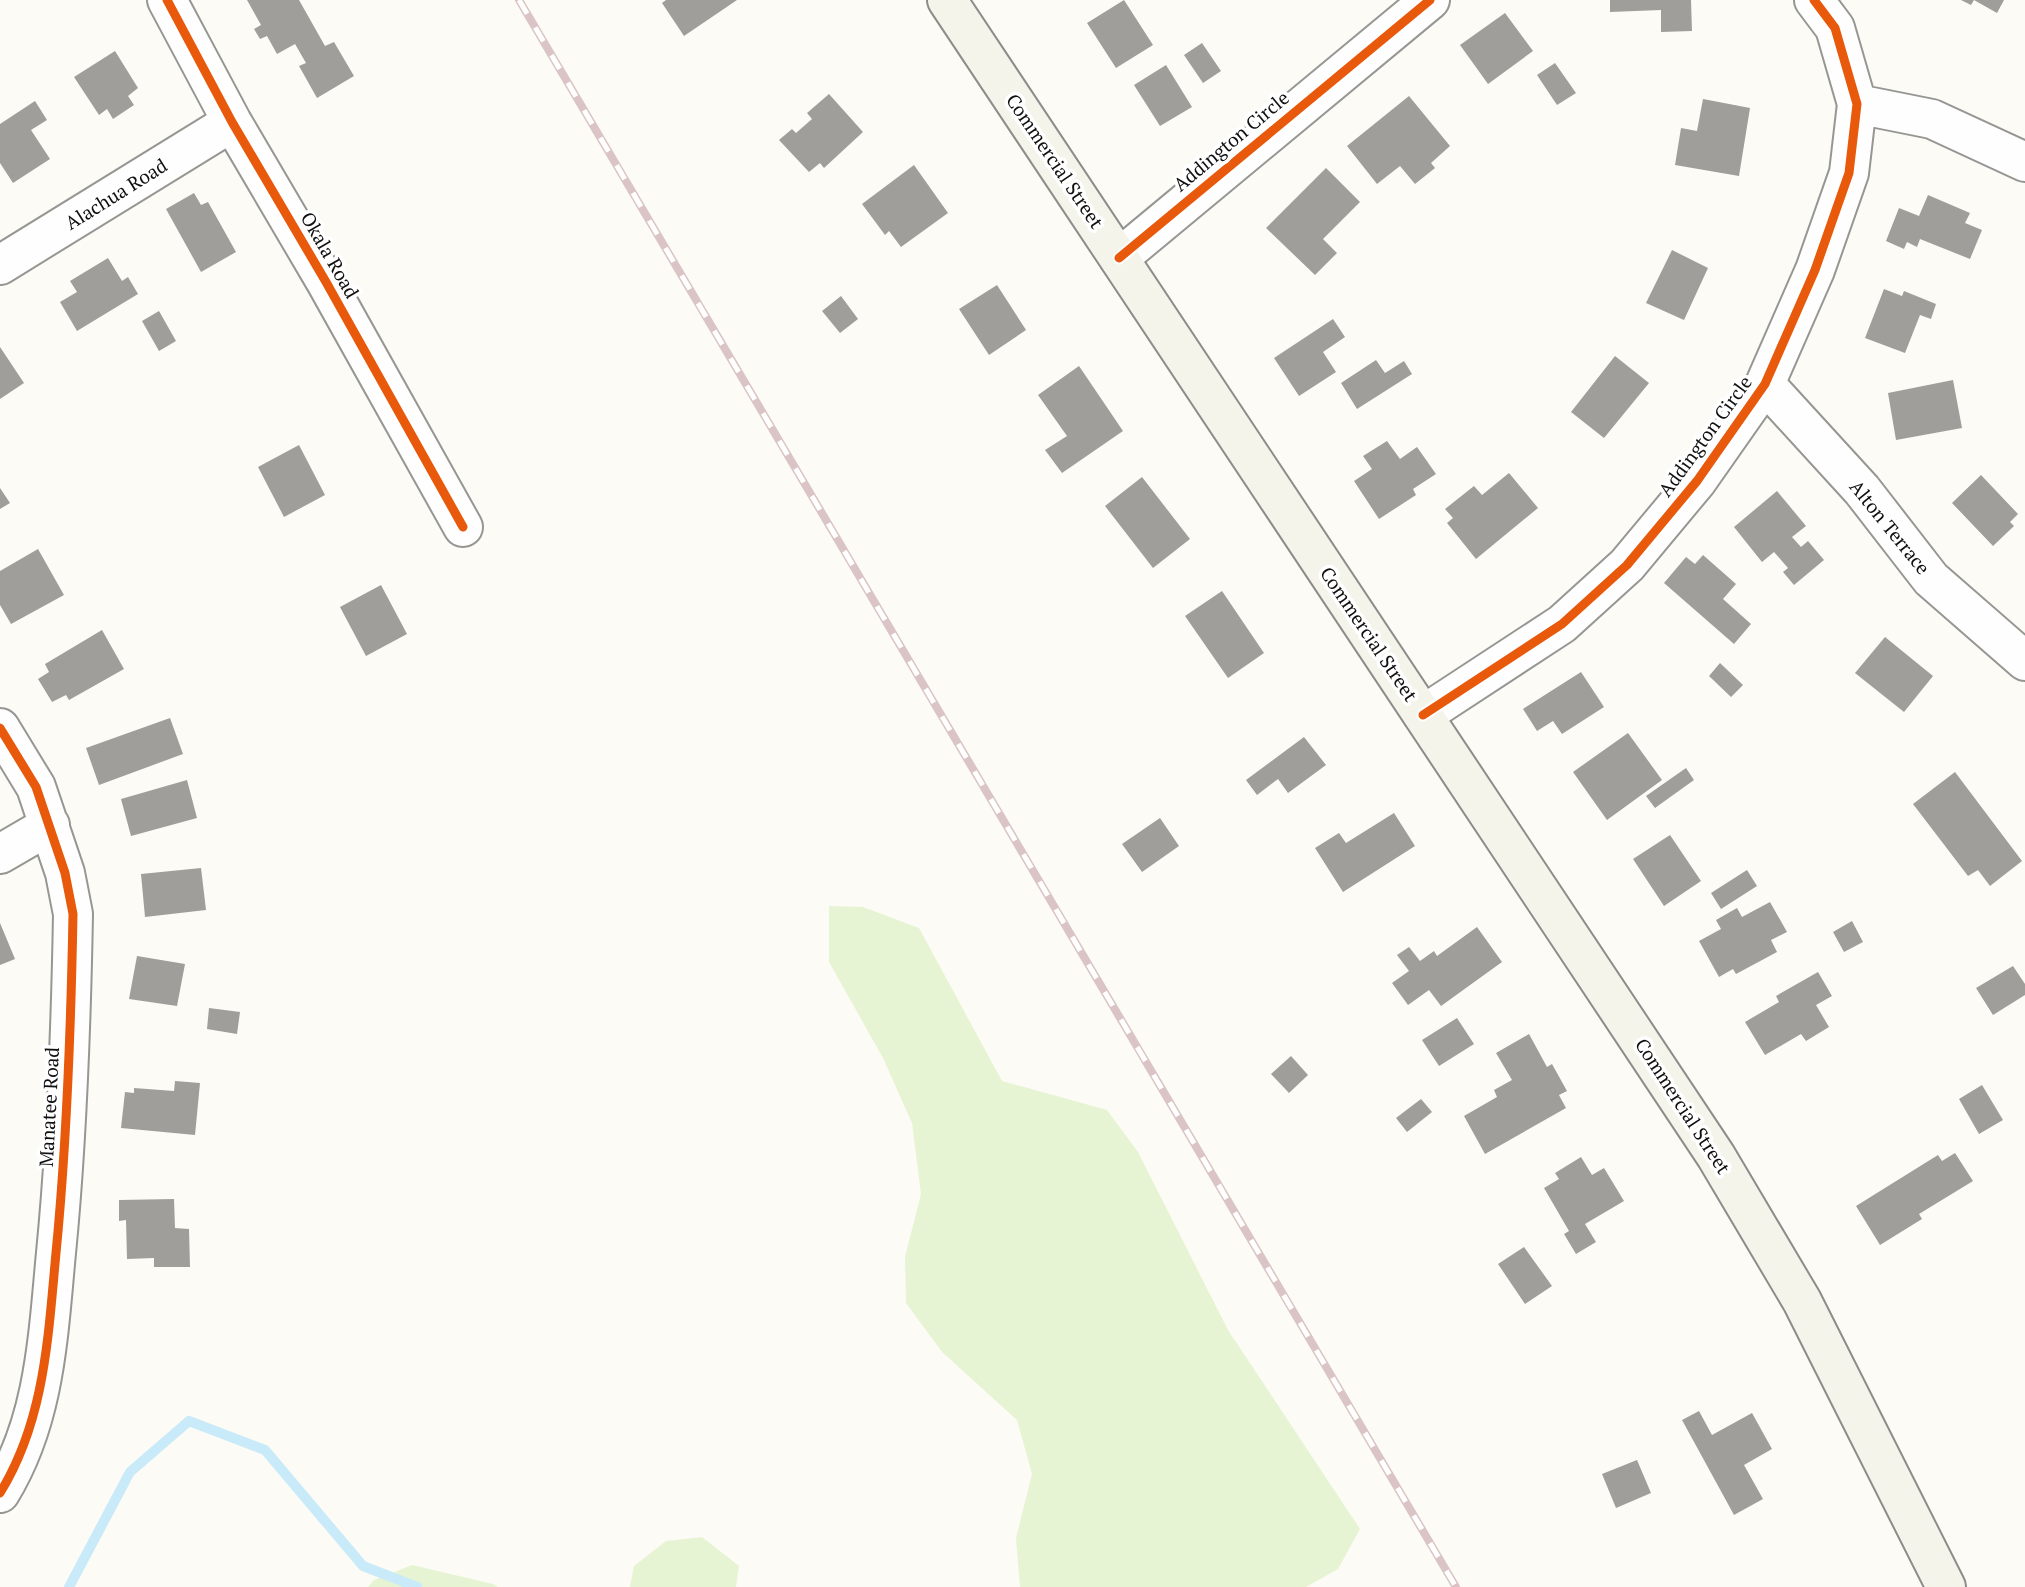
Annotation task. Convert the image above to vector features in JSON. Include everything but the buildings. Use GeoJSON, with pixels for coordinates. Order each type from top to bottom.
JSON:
{"type":"FeatureCollection","features":[{"type":"Feature","properties":{"kind":"main road","name":"Commercial Street"},"geometry":{"type":"LineString","coordinates":[[947,0],[1716,1156],[1802,1301],[1946,1587]]}},
{"type":"Feature","properties":{"kind":"street","name":"Okala Road"},"geometry":{"type":"LineString","coordinates":[[167,0],[232,122],[326,282],[463,527]]}},
{"type":"Feature","properties":{"kind":"street","name":"Addington Circle"},"geometry":{"type":"LineString","coordinates":[[1119,258],[1430,0]]}},
{"type":"Feature","properties":{"kind":"street","name":"Addington Circle"},"geometry":{"type":"LineString","coordinates":[[1423,715],[1562,624],[1627,565],[1697,481],[1765,384],[1815,270],[1849,173],[1857,104],[1835,28],[1814,0]]}},
{"type":"Feature","properties":{"kind":"street"},"geometry":{"type":"LineString","coordinates":[[1857,104],[1932,119],[2025,162]]}},
{"type":"Feature","properties":{"kind":"street","name":"Alachua Road"},"geometry":{"type":"LineString","coordinates":[[0,265],[232,122]]}},
{"type":"Feature","properties":{"kind":"street","name":"Alton Terrace"},"geometry":{"type":"LineString","coordinates":[[1765,384],[1862,490],[1931,579],[2025,661]]}},
{"type":"Feature","properties":{"kind":"street","name":"Manatee Road"},"geometry":{"type":"LineString","coordinates":[[0,727],[36,788],[65,873],[73,914],[64,1174],[45,1363],[37,1406],[16,1467],[0,1493]]}},
{"type":"Feature","properties":{"kind":"street"},"geometry":{"type":"LineString","coordinates":[[0,854],[50,825]]}},
{"type":"Feature","properties":{"kind":"green space"},"geometry":{"type":"Polygon","coordinates":[[[829,906],[863,907],[919,928],[1002,1081],[1107,1110],[1138,1152],[1228,1330],[1360,1529],[1338,1569],[1306,1587],[1020,1587],[1016,1538],[1032,1474],[1017,1420],[942,1352],[906,1303],[905,1257],[921,1194],[912,1123],[883,1058],[829,962],[829,906]]]}},
{"type":"Feature","properties":{"kind":"green space"},"geometry":{"type":"Polygon","coordinates":[[[702,1537],[739,1566],[736,1587],[630,1587],[634,1566],[666,1541],[702,1537]]]}},
{"type":"Feature","properties":{"kind":"green space"},"geometry":{"type":"Polygon","coordinates":[[[412,1565],[498,1587],[368,1587],[374,1580],[412,1565]]]}},
{"type":"Feature","properties":{"kind":"waterway"},"geometry":{"type":"LineString","coordinates":[[69,1587],[130,1472],[189,1421],[265,1450],[363,1566],[417,1587]]}},
{"type":"Feature","properties":{"kind":"railway"},"geometry":{"type":"LineString","coordinates":[[519,0],[1456,1587]]}},
{"type":"Feature","properties":{"kind":"cycle path"},"geometry":{"type":"LineString","coordinates":[[167,0],[232,122],[326,282],[463,527]]}},
{"type":"Feature","properties":{"kind":"cycle path"},"geometry":{"type":"LineString","coordinates":[[1119,258],[1430,0]]}},
{"type":"Feature","properties":{"kind":"cycle path"},"geometry":{"type":"LineString","coordinates":[[1423,715],[1562,624],[1627,565],[1697,481],[1765,384],[1815,270],[1849,173],[1857,104],[1835,28],[1814,0]]}},
{"type":"Feature","properties":{"kind":"cycle path"},"geometry":{"type":"LineString","coordinates":[[0,728],[36,787],[65,873],[73,914],[66,1126],[47,1347],[27,1437],[0,1493]]}}]}
